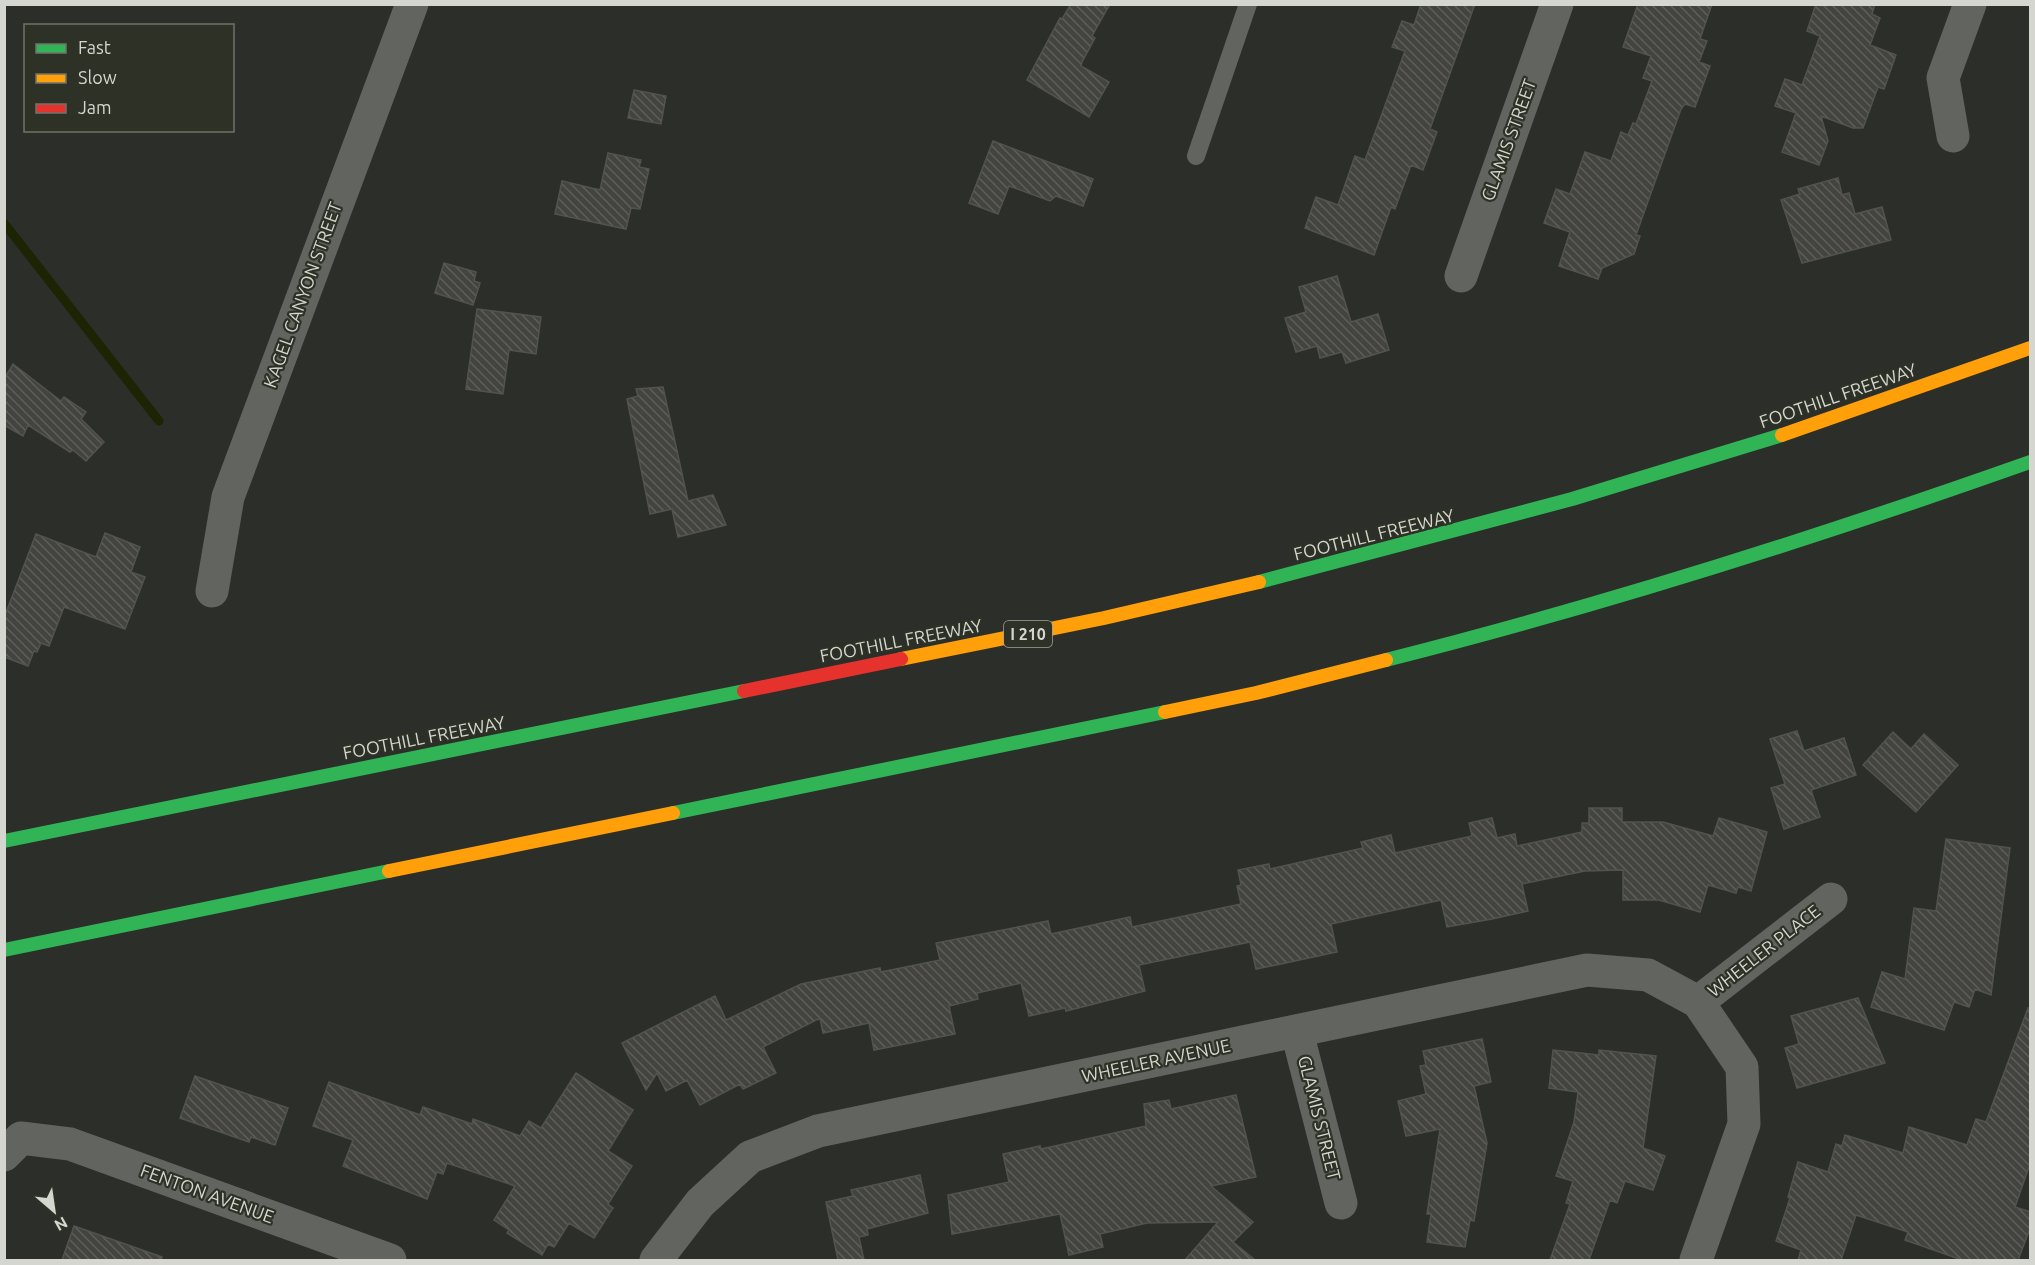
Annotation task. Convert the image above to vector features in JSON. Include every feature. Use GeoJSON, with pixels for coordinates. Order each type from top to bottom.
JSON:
{"type":"FeatureCollection","features":[{"type":"Feature","properties":{"kind":"highway","name":"FOOTHILL FREEWAY"},"geometry":{"type":"LineString","coordinates":[[4,841],[1081,623],[1232,590],[1490,524],[1615,487],[1863,408],[2031,348]]}},
{"type":"Feature","properties":{"kind":"highway"},"geometry":{"type":"LineString","coordinates":[[4,950],[1256,693],[1518,627],[1866,519],[2031,462]]}},
{"type":"Feature","properties":{"kind":"street","name":"KAGEL CANYON STREET"},"geometry":{"type":"LineString","coordinates":[[212,591],[228,497],[412,4]]}},
{"type":"Feature","properties":{"kind":"street","name":"GLAMIS STREET"},"geometry":{"type":"LineString","coordinates":[[1461,276],[1557,4]]}},
{"type":"Feature","properties":{"kind":"street"},"geometry":{"type":"LineString","coordinates":[[1953,136],[1942,78],[1970,4]]}},
{"type":"Feature","properties":{"kind":"street","name":"WHEELER PLACE"},"geometry":{"type":"LineString","coordinates":[[1698,1002],[1831,899]]}},
{"type":"Feature","properties":{"kind":"street","name":"WHEELER AVENUE"},"geometry":{"type":"LineString","coordinates":[[656,1260],[700,1203],[750,1157],[818,1131],[1587,970],[1648,975],[1698,1002]]}},
{"type":"Feature","properties":{"kind":"street"},"geometry":{"type":"LineString","coordinates":[[1696,1260],[1744,1124],[1742,1067],[1698,1002]]}},
{"type":"Feature","properties":{"kind":"street","name":"GLAMIS STREET"},"geometry":{"type":"LineString","coordinates":[[1297,1032],[1341,1203]]}},
{"type":"Feature","properties":{"kind":"street","name":"FENTON AVENUE"},"geometry":{"type":"LineString","coordinates":[[13,1147],[70,1144],[390,1260]]}},
{"type":"Feature","properties":{"kind":"lane"},"geometry":{"type":"LineString","coordinates":[[1196,156],[1248,4]]}},
{"type":"Feature","properties":{"kind":"building"},"geometry":{"type":"Polygon","coordinates":[[[1071,4],[1110,4],[1092,36],[1095,38],[1081,66],[1109,82],[1089,117],[1027,80],[1060,18],[1062,19],[1071,4]]]}},
{"type":"Feature","properties":{"kind":"building"},"geometry":{"type":"Polygon","coordinates":[[[1421,4],[1475,4],[1430,129],[1437,132],[1423,170],[1411,165],[1395,209],[1391,207],[1374,255],[1305,228],[1316,197],[1338,205],[1355,156],[1365,160],[1405,51],[1392,47],[1402,21],[1414,25],[1421,4]]]}},
{"type":"Feature","properties":{"kind":"building"},"geometry":{"type":"Polygon","coordinates":[[[1638,4],[1712,4],[1700,39],[1707,41],[1699,62],[1710,66],[1695,107],[1685,104],[1681,109],[1636,235],[1640,236],[1634,254],[1602,268],[1598,279],[1559,266],[1570,232],[1544,223],[1556,189],[1570,194],[1585,152],[1611,161],[1621,132],[1628,135],[1633,123],[1636,124],[1652,81],[1643,78],[1651,56],[1623,47],[1638,4]]]}},
{"type":"Feature","properties":{"kind":"building"},"geometry":{"type":"Polygon","coordinates":[[[1816,4],[1875,4],[1872,14],[1880,18],[1870,45],[1896,55],[1884,89],[1878,87],[1863,128],[1853,128],[1821,116],[1828,141],[1819,165],[1782,152],[1796,113],[1775,106],[1785,79],[1802,85],[1820,36],[1807,31],[1816,4]]]}},
{"type":"Feature","properties":{"kind":"building"},"geometry":{"type":"Polygon","coordinates":[[[634,90],[666,96],[661,124],[628,118],[634,90]]]}},
{"type":"Feature","properties":{"kind":"building"},"geometry":{"type":"Polygon","coordinates":[[[993,141],[1093,179],[1083,206],[1056,196],[1050,201],[1009,186],[998,214],[969,203],[993,141]]]}},
{"type":"Feature","properties":{"kind":"building"},"geometry":{"type":"Polygon","coordinates":[[[608,153],[641,160],[639,167],[649,169],[640,209],[631,208],[626,229],[555,214],[562,181],[600,190],[608,153]]]}},
{"type":"Feature","properties":{"kind":"building"},"geometry":{"type":"Polygon","coordinates":[[[1838,178],[1842,195],[1849,193],[1855,214],[1882,207],[1891,240],[1802,263],[1781,200],[1800,194],[1798,189],[1838,178]]]}},
{"type":"Feature","properties":{"kind":"building"},"geometry":{"type":"Polygon","coordinates":[[[444,263],[476,272],[474,281],[480,283],[473,305],[435,293],[444,263]]]}},
{"type":"Feature","properties":{"kind":"building"},"geometry":{"type":"Polygon","coordinates":[[[1337,276],[1351,322],[1378,314],[1389,350],[1346,363],[1342,352],[1320,358],[1317,346],[1296,352],[1285,318],[1306,312],[1299,287],[1337,276]]]}},
{"type":"Feature","properties":{"kind":"building"},"geometry":{"type":"Polygon","coordinates":[[[477,309],[541,317],[536,354],[509,350],[503,394],[466,389],[477,309]]]}},
{"type":"Feature","properties":{"kind":"building"},"geometry":{"type":"Polygon","coordinates":[[[13,364],[61,401],[64,397],[86,412],[81,419],[104,442],[86,461],[73,450],[70,452],[28,425],[23,436],[4,425],[4,379],[13,364]]]}},
{"type":"Feature","properties":{"kind":"building"},"geometry":{"type":"Polygon","coordinates":[[[663,387],[688,501],[713,495],[726,525],[678,537],[672,509],[650,514],[627,399],[638,396],[636,389],[663,387]]]}},
{"type":"Feature","properties":{"kind":"building"},"geometry":{"type":"Polygon","coordinates":[[[105,533],[140,547],[131,572],[145,577],[125,629],[64,607],[49,646],[41,643],[37,652],[34,651],[28,666],[4,657],[4,618],[36,534],[96,557],[105,533]]]}},
{"type":"Feature","properties":{"kind":"building"},"geometry":{"type":"Polygon","coordinates":[[[1797,731],[1804,751],[1844,738],[1856,775],[1811,790],[1820,817],[1784,829],[1771,788],[1785,784],[1770,739],[1797,731]]]}},
{"type":"Feature","properties":{"kind":"building"},"geometry":{"type":"Polygon","coordinates":[[[1893,732],[1911,749],[1924,734],[1958,765],[1916,812],[1863,765],[1893,732]]]}},
{"type":"Feature","properties":{"kind":"building"},"geometry":{"type":"Polygon","coordinates":[[[1589,808],[1622,808],[1622,822],[1663,822],[1713,836],[1719,818],[1767,832],[1751,891],[1738,887],[1736,893],[1708,885],[1700,912],[1659,900],[1623,900],[1623,870],[1585,871],[1522,884],[1528,911],[1492,919],[1447,927],[1441,900],[1331,924],[1337,952],[1281,964],[1256,969],[1250,942],[1139,965],[1145,991],[1066,1011],[1065,1008],[1029,1016],[1021,983],[977,993],[978,999],[949,1006],[955,1034],[874,1050],[869,1023],[823,1033],[820,1018],[763,1047],[776,1073],[743,1089],[740,1084],[700,1105],[687,1080],[666,1091],[657,1073],[646,1090],[622,1043],[715,996],[726,1020],[801,984],[880,968],[881,972],[940,960],[936,943],[1048,921],[1051,934],[1130,917],[1132,927],[1241,904],[1237,886],[1241,885],[1238,870],[1269,864],[1270,869],[1363,848],[1361,842],[1391,835],[1395,853],[1472,836],[1469,823],[1492,818],[1497,838],[1515,834],[1517,846],[1582,832],[1582,823],[1589,823],[1589,808]]]}},
{"type":"Feature","properties":{"kind":"building"},"geometry":{"type":"Polygon","coordinates":[[[1946,839],[2010,848],[1991,995],[1975,989],[1969,1007],[1954,1002],[1944,1030],[1871,1007],[1882,972],[1905,979],[1914,908],[1936,911],[1946,839]]]}},
{"type":"Feature","properties":{"kind":"building"},"geometry":{"type":"Polygon","coordinates":[[[1858,998],[1885,1063],[1797,1088],[1785,1048],[1799,1044],[1791,1016],[1858,998]]]}},
{"type":"Feature","properties":{"kind":"building"},"geometry":{"type":"Polygon","coordinates":[[[2028,1008],[2031,1009],[2031,1161],[2015,1207],[2031,1212],[2031,1226],[2018,1260],[1962,1260],[1905,1240],[1908,1232],[1856,1215],[1841,1260],[1798,1260],[1801,1250],[1776,1241],[1790,1198],[1788,1197],[1798,1162],[1828,1172],[1836,1144],[1842,1146],[1845,1135],[1903,1153],[1909,1127],[1967,1145],[1976,1119],[1986,1122],[2028,1008]]]}},
{"type":"Feature","properties":{"kind":"building"},"geometry":{"type":"Polygon","coordinates":[[[1482,1039],[1491,1082],[1474,1086],[1487,1143],[1474,1221],[1470,1220],[1465,1247],[1427,1242],[1431,1214],[1427,1214],[1440,1129],[1406,1136],[1398,1101],[1426,1094],[1420,1066],[1426,1065],[1423,1051],[1482,1039]]]}},
{"type":"Feature","properties":{"kind":"building"},"geometry":{"type":"Polygon","coordinates":[[[1553,1050],[1599,1055],[1599,1050],[1656,1056],[1643,1148],[1665,1156],[1653,1190],[1625,1181],[1617,1203],[1610,1200],[1589,1260],[1550,1260],[1570,1204],[1566,1203],[1573,1181],[1556,1176],[1574,1122],[1578,1092],[1549,1088],[1553,1050]]]}},
{"type":"Feature","properties":{"kind":"building"},"geometry":{"type":"Polygon","coordinates":[[[576,1073],[633,1110],[608,1151],[632,1166],[608,1204],[613,1208],[594,1238],[569,1223],[554,1247],[548,1244],[542,1255],[507,1233],[509,1230],[494,1220],[515,1186],[447,1163],[443,1174],[437,1172],[427,1199],[343,1166],[353,1140],[313,1126],[329,1082],[420,1115],[423,1107],[472,1124],[473,1119],[520,1136],[529,1121],[541,1128],[576,1073]]]}},
{"type":"Feature","properties":{"kind":"building"},"geometry":{"type":"Polygon","coordinates":[[[195,1076],[288,1108],[275,1145],[251,1137],[249,1142],[180,1118],[195,1076]]]}},
{"type":"Feature","properties":{"kind":"building"},"geometry":{"type":"Polygon","coordinates":[[[1236,1095],[1256,1177],[1211,1186],[1253,1222],[1233,1242],[1255,1260],[1185,1260],[1218,1222],[1147,1223],[1100,1234],[1103,1247],[1069,1255],[1060,1214],[952,1234],[948,1195],[1009,1182],[1003,1154],[1040,1146],[1041,1149],[1146,1126],[1144,1104],[1169,1100],[1171,1109],[1236,1095]]]}},
{"type":"Feature","properties":{"kind":"building"},"geometry":{"type":"Polygon","coordinates":[[[920,1175],[928,1213],[867,1229],[868,1235],[859,1237],[864,1260],[838,1260],[826,1202],[853,1196],[851,1190],[920,1175]]]}},
{"type":"Feature","properties":{"kind":"building"},"geometry":{"type":"Polygon","coordinates":[[[74,1226],[162,1257],[161,1260],[62,1260],[74,1226]]]}},
{"type":"Feature","properties":{"kind":"waterway"},"geometry":{"type":"LineString","coordinates":[[4,223],[159,421]]}},
{"type":"Feature","properties":{"kind":"traffic: fast"},"geometry":{"type":"LineString","coordinates":[[1259,582],[1572,499],[1782,435]]}},
{"type":"Feature","properties":{"kind":"traffic: fast"},"geometry":{"type":"LineString","coordinates":[[1386,660],[1630,593],[1871,517],[2030,462]]}},
{"type":"Feature","properties":{"kind":"traffic: fast"},"geometry":{"type":"LineString","coordinates":[[4,841],[744,691]]}},
{"type":"Feature","properties":{"kind":"traffic: fast"},"geometry":{"type":"LineString","coordinates":[[673,813],[1165,712]]}},
{"type":"Feature","properties":{"kind":"traffic: fast"},"geometry":{"type":"LineString","coordinates":[[4,950],[389,871]]}},
{"type":"Feature","properties":{"kind":"traffic: slow"},"geometry":{"type":"LineString","coordinates":[[1782,435],[2030,348]]}},
{"type":"Feature","properties":{"kind":"traffic: slow"},"geometry":{"type":"LineString","coordinates":[[901,659],[1104,618],[1259,582]]}},
{"type":"Feature","properties":{"kind":"traffic: slow"},"geometry":{"type":"LineString","coordinates":[[1165,712],[1256,693],[1386,660]]}},
{"type":"Feature","properties":{"kind":"traffic: slow"},"geometry":{"type":"LineString","coordinates":[[389,871],[673,813]]}},
{"type":"Feature","properties":{"kind":"traffic: jam"},"geometry":{"type":"LineString","coordinates":[[744,691],[901,659]]}}]}
